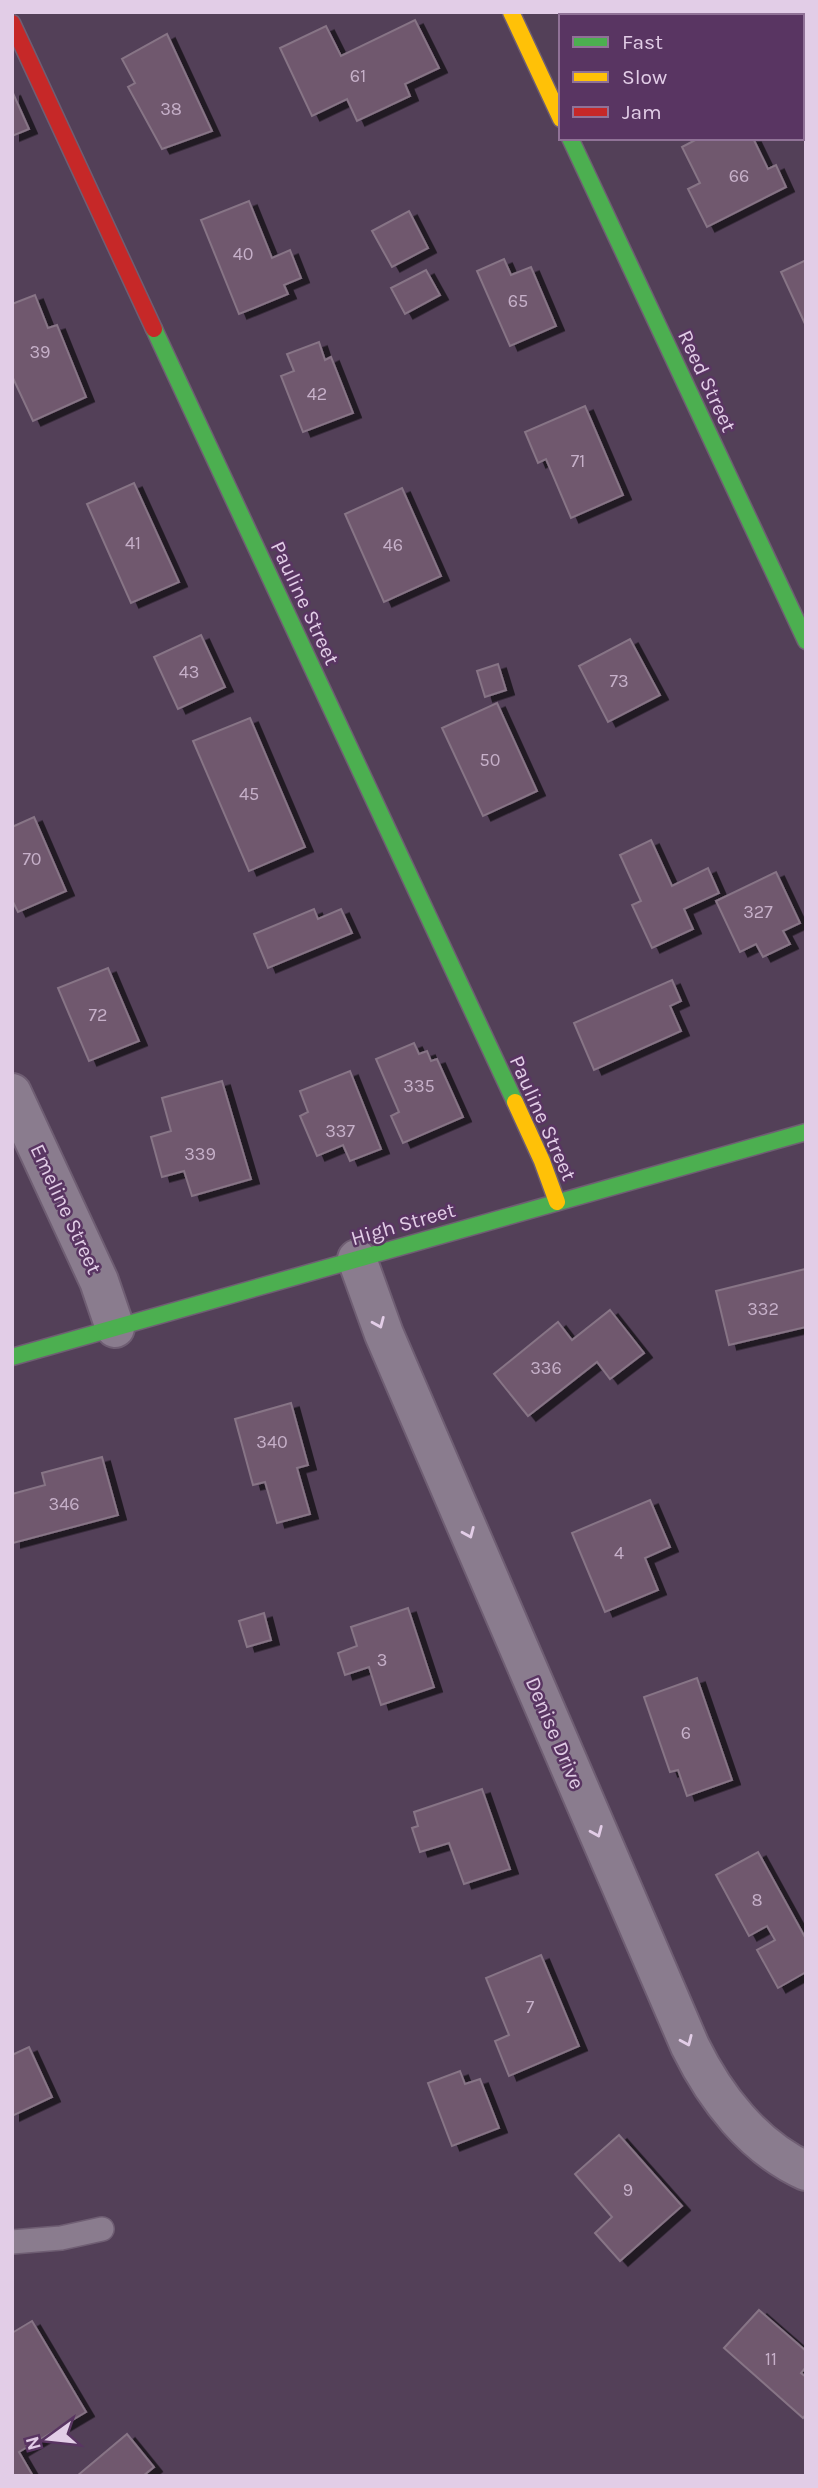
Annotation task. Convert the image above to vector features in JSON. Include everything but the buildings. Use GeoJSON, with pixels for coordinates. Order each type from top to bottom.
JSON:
{"type":"FeatureCollection","features":[{"type":"Feature","properties":{"kind":"main road"},"geometry":{"type":"LineString","coordinates":[[511,12],[559,115]]}},
{"type":"Feature","properties":{"kind":"main road","name":"Pauline Street"},"geometry":{"type":"LineString","coordinates":[[12,23],[542,1161],[557,1202]]}},
{"type":"Feature","properties":{"kind":"main road","name":"Reed Street"},"geometry":{"type":"LineString","coordinates":[[571,140],[806,641]]}},
{"type":"Feature","properties":{"kind":"main road","name":"High Street"},"geometry":{"type":"LineString","coordinates":[[12,1357],[806,1132]]}},
{"type":"Feature","properties":{"kind":"street","name":"Emeline Street"},"geometry":{"type":"LineString","coordinates":[[12,1093],[100,1281],[115,1328]]}},
{"type":"Feature","properties":{"kind":"street","name":"Denise Drive"},"geometry":{"type":"LineString","coordinates":[[357,1259],[379,1322],[690,2046],[716,2092],[744,2126],[790,2164],[806,2171]]}},
{"type":"Feature","properties":{"kind":"lane"},"geometry":{"type":"LineString","coordinates":[[12,2260],[23,2242],[102,2229]]}},
{"type":"Feature","properties":{"kind":"traffic: fast"},"geometry":{"type":"LineString","coordinates":[[571,140],[806,641]]}},
{"type":"Feature","properties":{"kind":"traffic: fast"},"geometry":{"type":"LineString","coordinates":[[154,329],[515,1102]]}},
{"type":"Feature","properties":{"kind":"traffic: fast"},"geometry":{"type":"LineString","coordinates":[[12,1357],[806,1132]]}},
{"type":"Feature","properties":{"kind":"traffic: slow"},"geometry":{"type":"LineString","coordinates":[[511,12],[559,115]]}},
{"type":"Feature","properties":{"kind":"traffic: slow"},"geometry":{"type":"LineString","coordinates":[[515,1102],[557,1202]]}},
{"type":"Feature","properties":{"kind":"traffic: jam"},"geometry":{"type":"LineString","coordinates":[[12,23],[154,329]]}}]}
